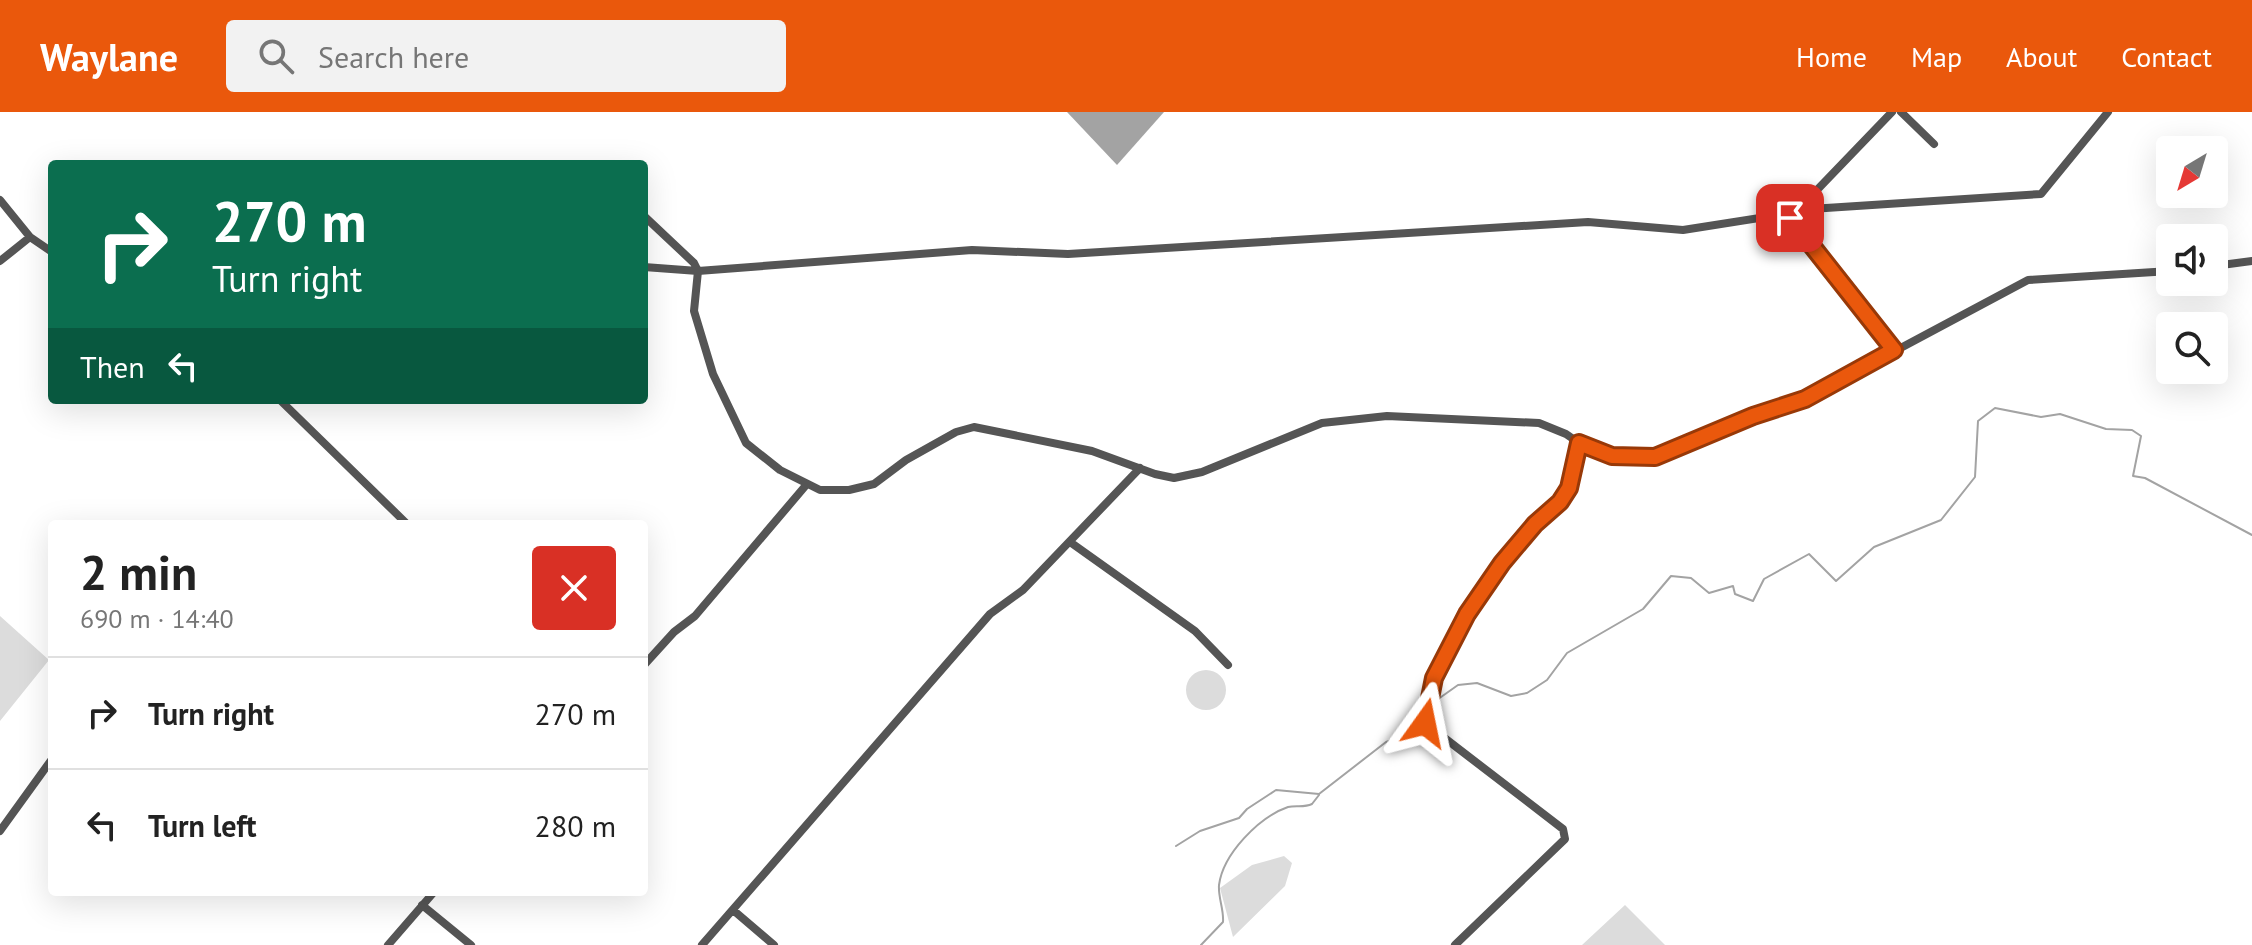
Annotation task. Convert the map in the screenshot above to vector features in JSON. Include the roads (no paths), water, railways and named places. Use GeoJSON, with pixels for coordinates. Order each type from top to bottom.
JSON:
{"type":"FeatureCollection","features":[{"type":"Feature","properties":{"kind":"street"},"geometry":{"type":"LineString","coordinates":[[1790,221],[1791,214],[1892,112]]}},
{"type":"Feature","properties":{"kind":"street"},"geometry":{"type":"LineString","coordinates":[[1901,112],[1934,144]]}},
{"type":"Feature","properties":{"kind":"street"},"geometry":{"type":"LineString","coordinates":[[1795,210],[2041,194],[2108,112]]}},
{"type":"Feature","properties":{"kind":"street"},"geometry":{"type":"LineString","coordinates":[[0,200],[30,237],[48,249]]}},
{"type":"Feature","properties":{"kind":"street"},"geometry":{"type":"LineString","coordinates":[[648,267],[698,271],[972,250],[1068,254],[1588,222],[1683,230],[1785,214],[1894,350]]}},
{"type":"Feature","properties":{"kind":"street"},"geometry":{"type":"LineString","coordinates":[[648,220],[694,263],[698,271],[694,311],[713,374],[746,443],[780,470],[820,490],[849,490],[874,484],[906,460],[956,432],[974,427],[1092,451],[1174,478],[1256,451],[1322,423],[1387,416],[1539,423],[1612,456],[1655,457],[1753,416],[1805,399],[2028,280],[2156,272]]}},
{"type":"Feature","properties":{"kind":"street"},"geometry":{"type":"LineString","coordinates":[[0,261],[30,237]]}},
{"type":"Feature","properties":{"kind":"street"},"geometry":{"type":"LineString","coordinates":[[2228,264],[2252,261]]}},
{"type":"Feature","properties":{"kind":"street"},"geometry":{"type":"LineString","coordinates":[[284,404],[403,520]]}},
{"type":"Feature","properties":{"kind":"street"},"geometry":{"type":"LineString","coordinates":[[1455,945],[1565,839],[1563,829],[1425,723],[1434,678],[1467,614],[1502,563],[1535,524],[1560,502],[1569,488],[1579,443]]}},
{"type":"Feature","properties":{"kind":"street"},"geometry":{"type":"LineString","coordinates":[[702,945],[990,614],[1023,590],[1140,468]]}},
{"type":"Feature","properties":{"kind":"street"},"geometry":{"type":"LineString","coordinates":[[648,661],[674,632],[695,616],[807,484]]}},
{"type":"Feature","properties":{"kind":"street"},"geometry":{"type":"LineString","coordinates":[[1070,542],[1195,631],[1228,665]]}},
{"type":"Feature","properties":{"kind":"street"},"geometry":{"type":"LineString","coordinates":[[0,831],[48,771]]}},
{"type":"Feature","properties":{"kind":"street"},"geometry":{"type":"LineString","coordinates":[[388,945],[430,896]]}},
{"type":"Feature","properties":{"kind":"street"},"geometry":{"type":"LineString","coordinates":[[422,905],[471,945]]}},
{"type":"Feature","properties":{"kind":"street"},"geometry":{"type":"LineString","coordinates":[[733,910],[774,945]]}},
{"type":"Feature","properties":{"kind":"waterway"},"geometry":{"type":"LineString","coordinates":[[1434,702],[1458,685],[1477,683],[1511,696],[1527,693],[1547,680],[1567,653],[1643,609],[1671,576],[1691,578],[1709,593],[1733,586],[1735,594],[1753,601],[1764,579],[1809,554],[1836,581],[1874,547],[1941,520],[1975,477],[1978,421],[1995,408],[2041,417],[2060,414],[2106,429],[2132,430],[2141,436],[2133,476],[2145,478],[2252,535]]}},
{"type":"Feature","properties":{"kind":"waterway"},"geometry":{"type":"LineString","coordinates":[[1176,846],[1200,831],[1239,818],[1276,790],[1319,794],[1386,742],[1405,735],[1424,712]]}},
{"type":"Feature","properties":{"kind":"waterway"},"geometry":{"type":"LineString","coordinates":[[1201,945],[1223,922],[1219,885],[1227,861],[1235,849],[1266,819],[1288,807],[1312,804],[1319,795]]}}]}
